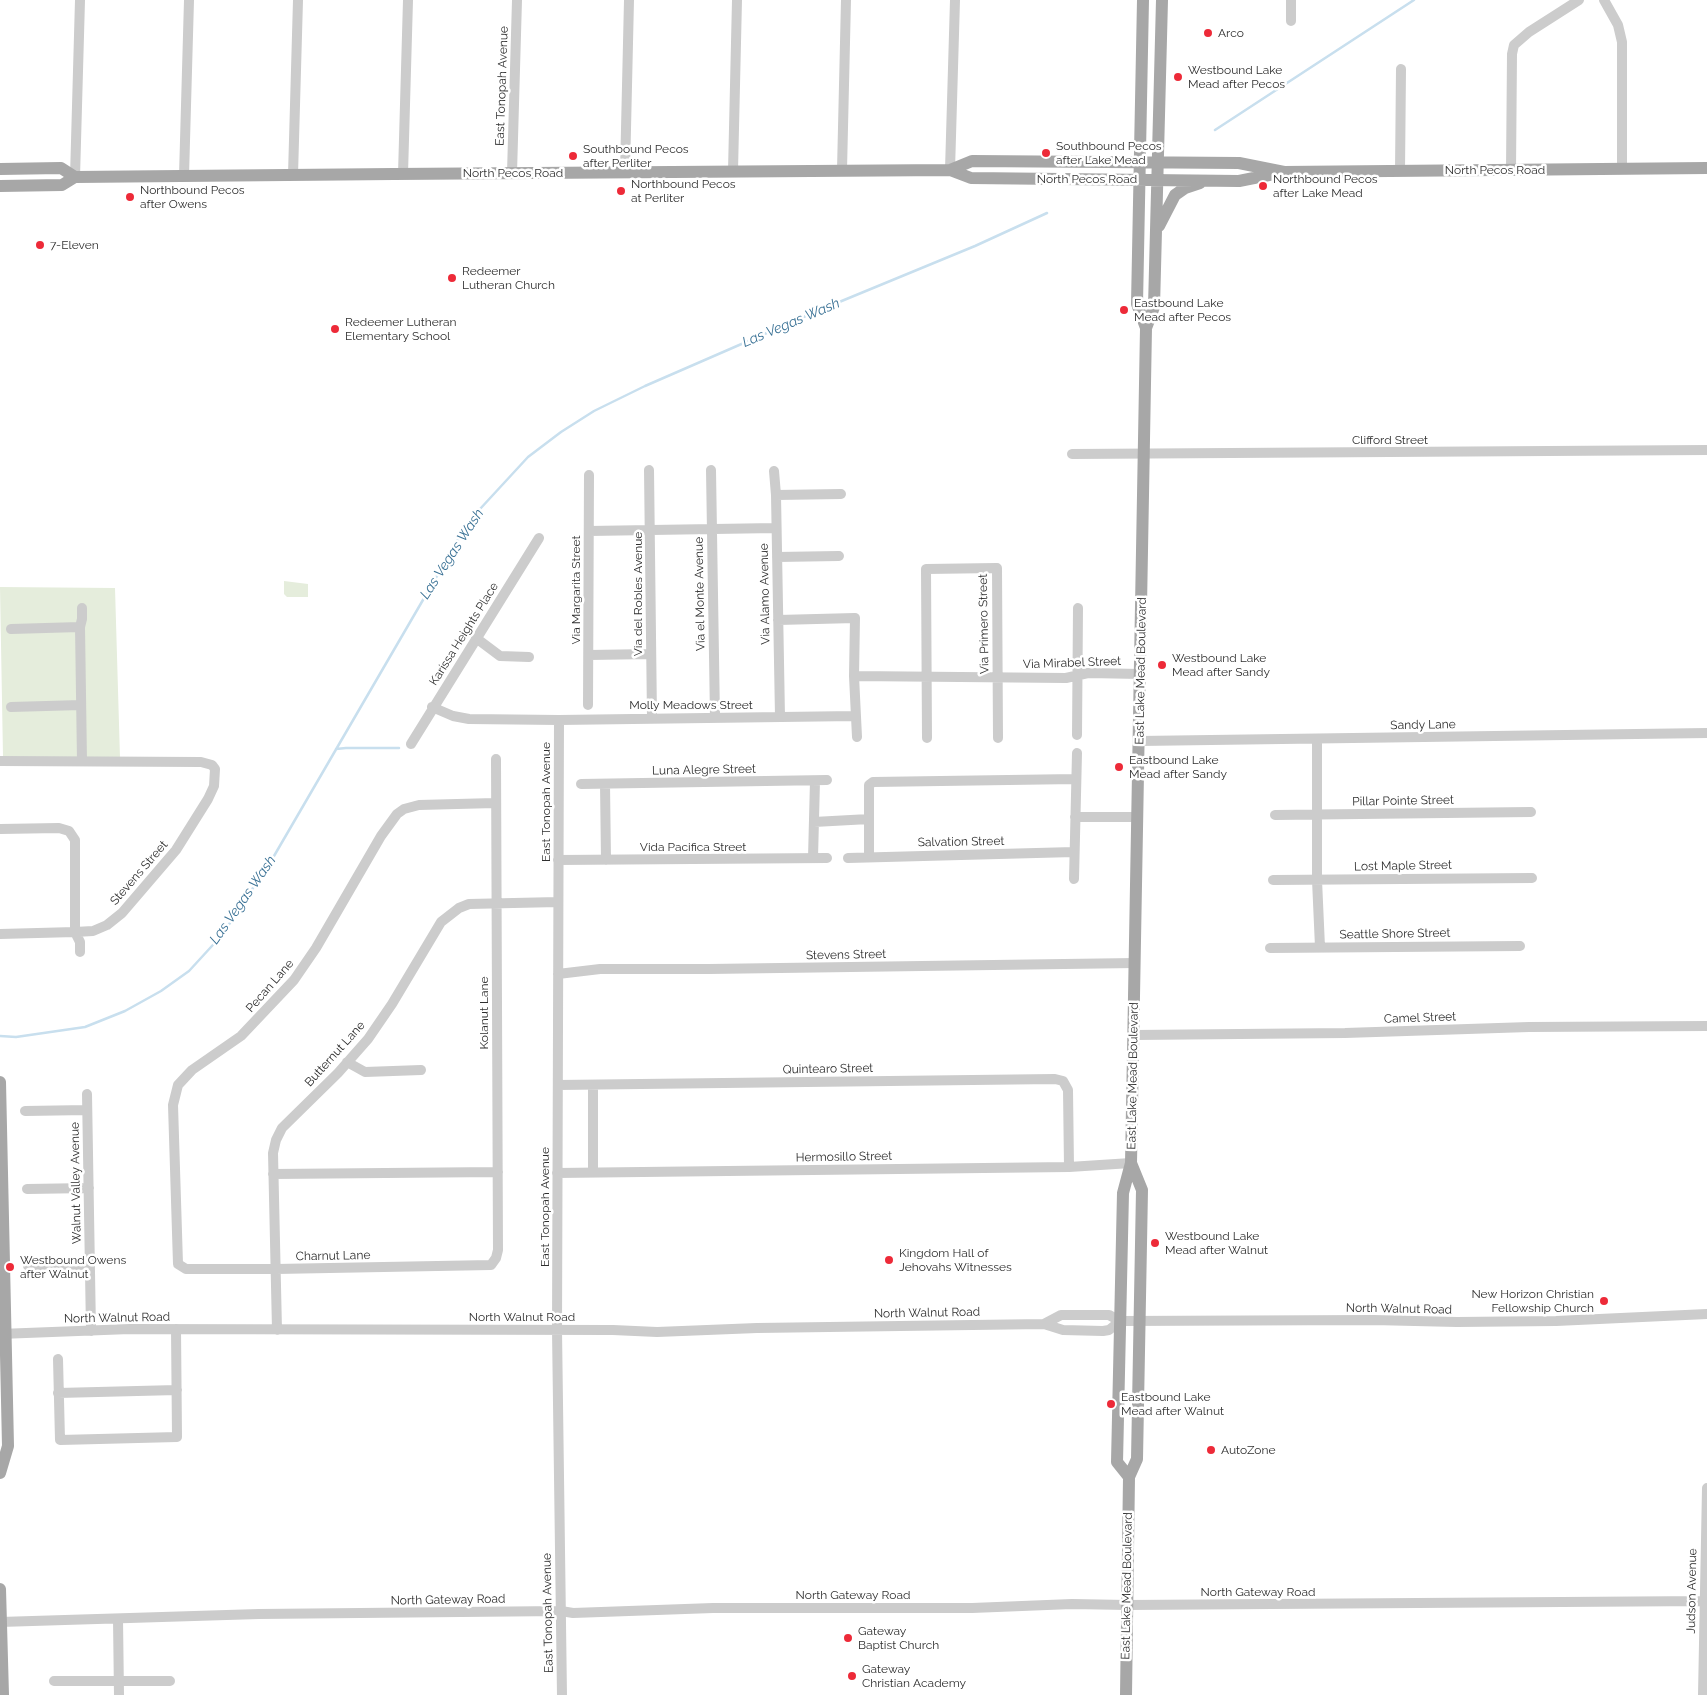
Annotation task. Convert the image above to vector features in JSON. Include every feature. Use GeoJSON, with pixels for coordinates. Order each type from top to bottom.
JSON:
{"type":"FeatureCollection","features":[{"type":"Feature","properties":{"kind":"main road","name":"East Lake Mead Boulevard"},"geometry":{"type":"LineString","coordinates":[[1143,0],[1137,304],[1146,328]]}},
{"type":"Feature","properties":{"kind":"main road","name":"East Lake Mead Boulevard"},"geometry":{"type":"LineString","coordinates":[[1129,1477],[1117,1462],[1120,1321],[1123,1193],[1132,1163],[1146,328],[1154,307],[1162,0]]}},
{"type":"Feature","properties":{"kind":"main road","name":"North Pecos Road"},"geometry":{"type":"LineString","coordinates":[[950,170],[972,161],[1140,161],[1239,163],[1284,172]]}},
{"type":"Feature","properties":{"kind":"main road","name":"North Pecos Road"},"geometry":{"type":"LineString","coordinates":[[0,168],[61,168],[76,177]]}},
{"type":"Feature","properties":{"kind":"main road","name":"North Pecos Road"},"geometry":{"type":"LineString","coordinates":[[0,186],[62,185],[76,177],[950,170],[971,178],[1239,180],[1284,172],[1707,168]]}},
{"type":"Feature","properties":{"kind":"main road"},"geometry":{"type":"LineString","coordinates":[[1156,233],[1175,195],[1185,188],[1208,180]]}},
{"type":"Feature","properties":{"kind":"main road"},"geometry":{"type":"LineString","coordinates":[[0,195],[30,186]]}},
{"type":"Feature","properties":{"kind":"main road"},"geometry":{"type":"LineString","coordinates":[[0,1082],[3,1334],[8,1446],[0,1473]]}},
{"type":"Feature","properties":{"kind":"main road","name":"East Lake Mead Boulevard"},"geometry":{"type":"LineString","coordinates":[[1126,1695],[1129,1477],[1137,1459],[1142,1190],[1132,1163]]}},
{"type":"Feature","properties":{"kind":"main road"},"geometry":{"type":"LineString","coordinates":[[0,1589],[2,1695]]}},
{"type":"Feature","properties":{"kind":"street"},"geometry":{"type":"LineString","coordinates":[[76,177],[80,0]]}},
{"type":"Feature","properties":{"kind":"street"},"geometry":{"type":"LineString","coordinates":[[184,176],[189,0]]}},
{"type":"Feature","properties":{"kind":"street"},"geometry":{"type":"LineString","coordinates":[[293,175],[298,0]]}},
{"type":"Feature","properties":{"kind":"street"},"geometry":{"type":"LineString","coordinates":[[403,174],[408,0]]}},
{"type":"Feature","properties":{"kind":"street","name":"East Tonopah Avenue"},"geometry":{"type":"LineString","coordinates":[[512,173],[517,0]]}},
{"type":"Feature","properties":{"kind":"street"},"geometry":{"type":"LineString","coordinates":[[625,172],[629,0]]}},
{"type":"Feature","properties":{"kind":"street"},"geometry":{"type":"LineString","coordinates":[[733,171],[737,0]]}},
{"type":"Feature","properties":{"kind":"street"},"geometry":{"type":"LineString","coordinates":[[842,170],[846,0]]}},
{"type":"Feature","properties":{"kind":"street"},"geometry":{"type":"LineString","coordinates":[[950,170],[955,0]]}},
{"type":"Feature","properties":{"kind":"street"},"geometry":{"type":"LineString","coordinates":[[1291,0],[1291,20]]}},
{"type":"Feature","properties":{"kind":"street"},"geometry":{"type":"LineString","coordinates":[[1511,170],[1512,54],[1514,45],[1529,32],[1579,0]]}},
{"type":"Feature","properties":{"kind":"street"},"geometry":{"type":"LineString","coordinates":[[1604,0],[1618,25],[1622,42],[1622,169]]}},
{"type":"Feature","properties":{"kind":"street"},"geometry":{"type":"LineString","coordinates":[[1400,171],[1401,69]]}},
{"type":"Feature","properties":{"kind":"street","name":"Clifford Street"},"geometry":{"type":"LineString","coordinates":[[1072,454],[1707,450]]}},
{"type":"Feature","properties":{"kind":"street","name":"Via del Robles Avenue"},"geometry":{"type":"LineString","coordinates":[[649,470],[652,718]]}},
{"type":"Feature","properties":{"kind":"street","name":"Via el Monte Avenue"},"geometry":{"type":"LineString","coordinates":[[711,470],[714,718]]}},
{"type":"Feature","properties":{"kind":"street","name":"Via Alamo Avenue"},"geometry":{"type":"LineString","coordinates":[[774,471],[780,717]]}},
{"type":"Feature","properties":{"kind":"street","name":"Via Margarita Street"},"geometry":{"type":"LineString","coordinates":[[588,705],[590,475]]}},
{"type":"Feature","properties":{"kind":"street"},"geometry":{"type":"LineString","coordinates":[[776,496],[841,494]]}},
{"type":"Feature","properties":{"kind":"street"},"geometry":{"type":"LineString","coordinates":[[589,531],[776,528]]}},
{"type":"Feature","properties":{"kind":"street","name":"Karissa Heights Place"},"geometry":{"type":"LineString","coordinates":[[411,744],[432,707],[539,538]]}},
{"type":"Feature","properties":{"kind":"street"},"geometry":{"type":"LineString","coordinates":[[777,558],[840,556]]}},
{"type":"Feature","properties":{"kind":"street","name":"Via Primero Street"},"geometry":{"type":"LineString","coordinates":[[927,738],[926,569],[997,568],[998,738]]}},
{"type":"Feature","properties":{"kind":"street"},"geometry":{"type":"LineString","coordinates":[[0,761],[82,761],[80,627],[82,608]]}},
{"type":"Feature","properties":{"kind":"street"},"geometry":{"type":"LineString","coordinates":[[1076,735],[1078,608]]}},
{"type":"Feature","properties":{"kind":"street"},"geometry":{"type":"LineString","coordinates":[[778,620],[855,618],[854,716],[857,737]]}},
{"type":"Feature","properties":{"kind":"street"},"geometry":{"type":"LineString","coordinates":[[11,629],[80,627]]}},
{"type":"Feature","properties":{"kind":"street"},"geometry":{"type":"LineString","coordinates":[[476,638],[500,656],[529,658]]}},
{"type":"Feature","properties":{"kind":"street"},"geometry":{"type":"LineString","coordinates":[[589,655],[651,654]]}},
{"type":"Feature","properties":{"kind":"street","name":"Via Mirabel Street"},"geometry":{"type":"LineString","coordinates":[[854,676],[1066,678],[1078,674],[1141,674]]}},
{"type":"Feature","properties":{"kind":"street"},"geometry":{"type":"LineString","coordinates":[[11,707],[81,705]]}},
{"type":"Feature","properties":{"kind":"street","name":"Molly Meadows Street"},"geometry":{"type":"LineString","coordinates":[[432,707],[453,716],[469,719],[559,720],[854,716]]}},
{"type":"Feature","properties":{"kind":"street","name":"East Tonopah Avenue"},"geometry":{"type":"LineString","coordinates":[[559,720],[557,1330],[562,1695]]}},
{"type":"Feature","properties":{"kind":"street","name":"Sandy Lane"},"geometry":{"type":"LineString","coordinates":[[1140,741],[1707,733]]}},
{"type":"Feature","properties":{"kind":"street"},"geometry":{"type":"LineString","coordinates":[[1317,739],[1317,880],[1320,947]]}},
{"type":"Feature","properties":{"kind":"street"},"geometry":{"type":"LineString","coordinates":[[1074,879],[1077,753]]}},
{"type":"Feature","properties":{"kind":"street","name":"Kolanut Lane"},"geometry":{"type":"LineString","coordinates":[[491,1265],[496,1258],[498,1250],[496,759]]}},
{"type":"Feature","properties":{"kind":"street","name":"Stevens Street"},"geometry":{"type":"LineString","coordinates":[[0,934],[93,930],[115,919],[176,850],[214,786],[214,769],[212,765],[201,762],[82,761]]}},
{"type":"Feature","properties":{"kind":"street"},"geometry":{"type":"LineString","coordinates":[[869,856],[869,786],[873,782],[1076,779]]}},
{"type":"Feature","properties":{"kind":"street","name":"Luna Alegre Street"},"geometry":{"type":"LineString","coordinates":[[581,784],[827,780]]}},
{"type":"Feature","properties":{"kind":"street"},"geometry":{"type":"LineString","coordinates":[[813,858],[815,781]]}},
{"type":"Feature","properties":{"kind":"street"},"geometry":{"type":"LineString","coordinates":[[605,784],[606,860]]}},
{"type":"Feature","properties":{"kind":"street","name":"Pecan Lane"},"geometry":{"type":"LineString","coordinates":[[178,1264],[173,1105],[178,1085],[192,1070],[241,1036],[294,980],[316,948],[381,836],[397,814],[404,809],[418,804],[495,803]]}},
{"type":"Feature","properties":{"kind":"street","name":"Pillar Pointe Street"},"geometry":{"type":"LineString","coordinates":[[1275,815],[1531,812]]}},
{"type":"Feature","properties":{"kind":"street"},"geometry":{"type":"LineString","coordinates":[[1075,818],[1138,817]]}},
{"type":"Feature","properties":{"kind":"street"},"geometry":{"type":"LineString","coordinates":[[814,822],[869,819]]}},
{"type":"Feature","properties":{"kind":"street"},"geometry":{"type":"LineString","coordinates":[[0,829],[59,828],[69,831],[75,840],[76,932],[80,942],[80,952]]}},
{"type":"Feature","properties":{"kind":"street","name":"Salvation Street"},"geometry":{"type":"LineString","coordinates":[[848,858],[1074,852]]}},
{"type":"Feature","properties":{"kind":"street","name":"Vida Pacifica Street"},"geometry":{"type":"LineString","coordinates":[[558,860],[827,858]]}},
{"type":"Feature","properties":{"kind":"street","name":"Lost Maple Street"},"geometry":{"type":"LineString","coordinates":[[1273,880],[1532,878]]}},
{"type":"Feature","properties":{"kind":"street","name":"Butternut Lane"},"geometry":{"type":"LineString","coordinates":[[277,1330],[273,1153],[276,1140],[282,1128],[348,1062],[368,1039],[392,1004],[442,922],[459,908],[469,904],[558,902]]}},
{"type":"Feature","properties":{"kind":"street","name":"Seattle Shore Street"},"geometry":{"type":"LineString","coordinates":[[1270,948],[1520,946]]}},
{"type":"Feature","properties":{"kind":"street","name":"Stevens Street"},"geometry":{"type":"LineString","coordinates":[[558,974],[600,969],[1135,963]]}},
{"type":"Feature","properties":{"kind":"street","name":"Camel Street"},"geometry":{"type":"LineString","coordinates":[[1134,1036],[1345,1033],[1529,1027],[1707,1026]]}},
{"type":"Feature","properties":{"kind":"street"},"geometry":{"type":"LineString","coordinates":[[348,1062],[365,1072],[421,1070]]}},
{"type":"Feature","properties":{"kind":"street","name":"Quintearo Street"},"geometry":{"type":"LineString","coordinates":[[558,1085],[1056,1079],[1063,1081],[1068,1090],[1069,1167]]}},
{"type":"Feature","properties":{"kind":"street"},"geometry":{"type":"LineString","coordinates":[[593,1085],[593,1172]]}},
{"type":"Feature","properties":{"kind":"street","name":"Walnut Valley Avenue"},"geometry":{"type":"LineString","coordinates":[[87,1094],[91,1331]]}},
{"type":"Feature","properties":{"kind":"street"},"geometry":{"type":"LineString","coordinates":[[24,1111],[87,1110]]}},
{"type":"Feature","properties":{"kind":"street","name":"Hermosillo Street"},"geometry":{"type":"LineString","coordinates":[[557,1173],[1069,1167],[1132,1163]]}},
{"type":"Feature","properties":{"kind":"street"},"geometry":{"type":"LineString","coordinates":[[273,1174],[498,1172]]}},
{"type":"Feature","properties":{"kind":"street"},"geometry":{"type":"LineString","coordinates":[[27,1189],[89,1188]]}},
{"type":"Feature","properties":{"kind":"street","name":"Charnut Lane"},"geometry":{"type":"LineString","coordinates":[[178,1264],[186,1269],[491,1265]]}},
{"type":"Feature","properties":{"kind":"street"},"geometry":{"type":"LineString","coordinates":[[28,1266],[90,1265]]}},
{"type":"Feature","properties":{"kind":"street","name":"North Walnut Road"},"geometry":{"type":"LineString","coordinates":[[1044,1324],[1061,1315],[1109,1314],[1120,1321],[1490,1322],[1707,1314]]}},
{"type":"Feature","properties":{"kind":"street","name":"North Walnut Road"},"geometry":{"type":"LineString","coordinates":[[3,1334],[176,1330],[557,1330],[657,1332],[756,1328],[1044,1324],[1063,1330],[1103,1331],[1109,1330],[1120,1321]]}},
{"type":"Feature","properties":{"kind":"street"},"geometry":{"type":"LineString","coordinates":[[58,1359],[60,1440],[177,1437],[176,1330]]}},
{"type":"Feature","properties":{"kind":"street"},"geometry":{"type":"LineString","coordinates":[[58,1393],[177,1390]]}},
{"type":"Feature","properties":{"kind":"street","name":"Judson Avenue"},"geometry":{"type":"LineString","coordinates":[[1703,1695],[1707,1488]]}},
{"type":"Feature","properties":{"kind":"street","name":"North Gateway Road"},"geometry":{"type":"LineString","coordinates":[[0,1622],[118,1620],[259,1614],[561,1611],[573,1614],[713,1608],[962,1608],[1072,1604],[1706,1601]]}},
{"type":"Feature","properties":{"kind":"street"},"geometry":{"type":"LineString","coordinates":[[118,1620],[119,1695]]}},
{"type":"Feature","properties":{"kind":"street"},"geometry":{"type":"LineString","coordinates":[[54,1681],[170,1681]]}},
{"type":"Feature","properties":{"kind":"green space"},"geometry":{"type":"Polygon","coordinates":[[[284,581],[308,584],[308,597],[287,597],[284,594],[284,581]]]}},
{"type":"Feature","properties":{"kind":"green space"},"geometry":{"type":"Polygon","coordinates":[[[0,587],[115,588],[120,758],[3,757],[0,587]]]}},
{"type":"Feature","properties":{"kind":"waterway","name":"Las Vegas Wash"},"geometry":{"type":"LineString","coordinates":[[1215,130],[1414,0]]}},
{"type":"Feature","properties":{"kind":"waterway","name":"Las Vegas Wash"},"geometry":{"type":"LineString","coordinates":[[0,1036],[16,1037],[85,1027],[125,1011],[161,991],[189,971],[222,935],[274,856],[459,538],[480,509],[528,457],[561,432],[594,411],[645,386],[815,312],[975,246],[1047,213]]}},
{"type":"Feature","properties":{"kind":"waterway"},"geometry":{"type":"LineString","coordinates":[[336,749],[399,748]]}},
{"type":"Feature","properties":{"kind":"place","name":"Arco"},"geometry":{"type":"Point","coordinates":[1208,33]}},
{"type":"Feature","properties":{"kind":"place","name":"Westbound Lake Mead after Pecos"},"geometry":{"type":"Point","coordinates":[1178,77]}},
{"type":"Feature","properties":{"kind":"place","name":"Southbound Pecos after Lake Mead"},"geometry":{"type":"Point","coordinates":[1046,153]}},
{"type":"Feature","properties":{"kind":"place","name":"Southbound Pecos after Perliter"},"geometry":{"type":"Point","coordinates":[573,156]}},
{"type":"Feature","properties":{"kind":"place","name":"Northbound Pecos after Lake Mead"},"geometry":{"type":"Point","coordinates":[1263,186]}},
{"type":"Feature","properties":{"kind":"place","name":"Northbound Pecos at Perliter"},"geometry":{"type":"Point","coordinates":[621,191]}},
{"type":"Feature","properties":{"kind":"place","name":"Northbound Pecos after Owens"},"geometry":{"type":"Point","coordinates":[130,197]}},
{"type":"Feature","properties":{"kind":"place","name":"7-Eleven"},"geometry":{"type":"Point","coordinates":[40,245]}},
{"type":"Feature","properties":{"kind":"place","name":"Redeemer Lutheran Church"},"geometry":{"type":"Point","coordinates":[452,278]}},
{"type":"Feature","properties":{"kind":"place","name":"Eastbound Lake Mead after Pecos"},"geometry":{"type":"Point","coordinates":[1124,310]}},
{"type":"Feature","properties":{"kind":"place","name":"Redeemer Lutheran Elementary School"},"geometry":{"type":"Point","coordinates":[335,329]}},
{"type":"Feature","properties":{"kind":"place","name":"Westbound Lake Mead after Sandy"},"geometry":{"type":"Point","coordinates":[1162,665]}},
{"type":"Feature","properties":{"kind":"place","name":"Eastbound Lake Mead after Sandy"},"geometry":{"type":"Point","coordinates":[1119,767]}},
{"type":"Feature","properties":{"kind":"place","name":"Westbound Lake Mead after Walnut"},"geometry":{"type":"Point","coordinates":[1155,1243]}},
{"type":"Feature","properties":{"kind":"place","name":"Kingdom Hall of Jehovahs Witnesses"},"geometry":{"type":"Point","coordinates":[889,1260]}},
{"type":"Feature","properties":{"kind":"place","name":"Westbound Owens after Walnut"},"geometry":{"type":"Point","coordinates":[10,1267]}},
{"type":"Feature","properties":{"kind":"place","name":"New Horizon Christian Fellowship Church"},"geometry":{"type":"Point","coordinates":[1604,1301]}},
{"type":"Feature","properties":{"kind":"place","name":"Eastbound Lake Mead after Walnut"},"geometry":{"type":"Point","coordinates":[1111,1404]}},
{"type":"Feature","properties":{"kind":"place","name":"AutoZone"},"geometry":{"type":"Point","coordinates":[1211,1450]}},
{"type":"Feature","properties":{"kind":"place","name":"Gateway Baptist Church"},"geometry":{"type":"Point","coordinates":[848,1638]}},
{"type":"Feature","properties":{"kind":"place","name":"Gateway Christian Academy"},"geometry":{"type":"Point","coordinates":[852,1676]}}]}
